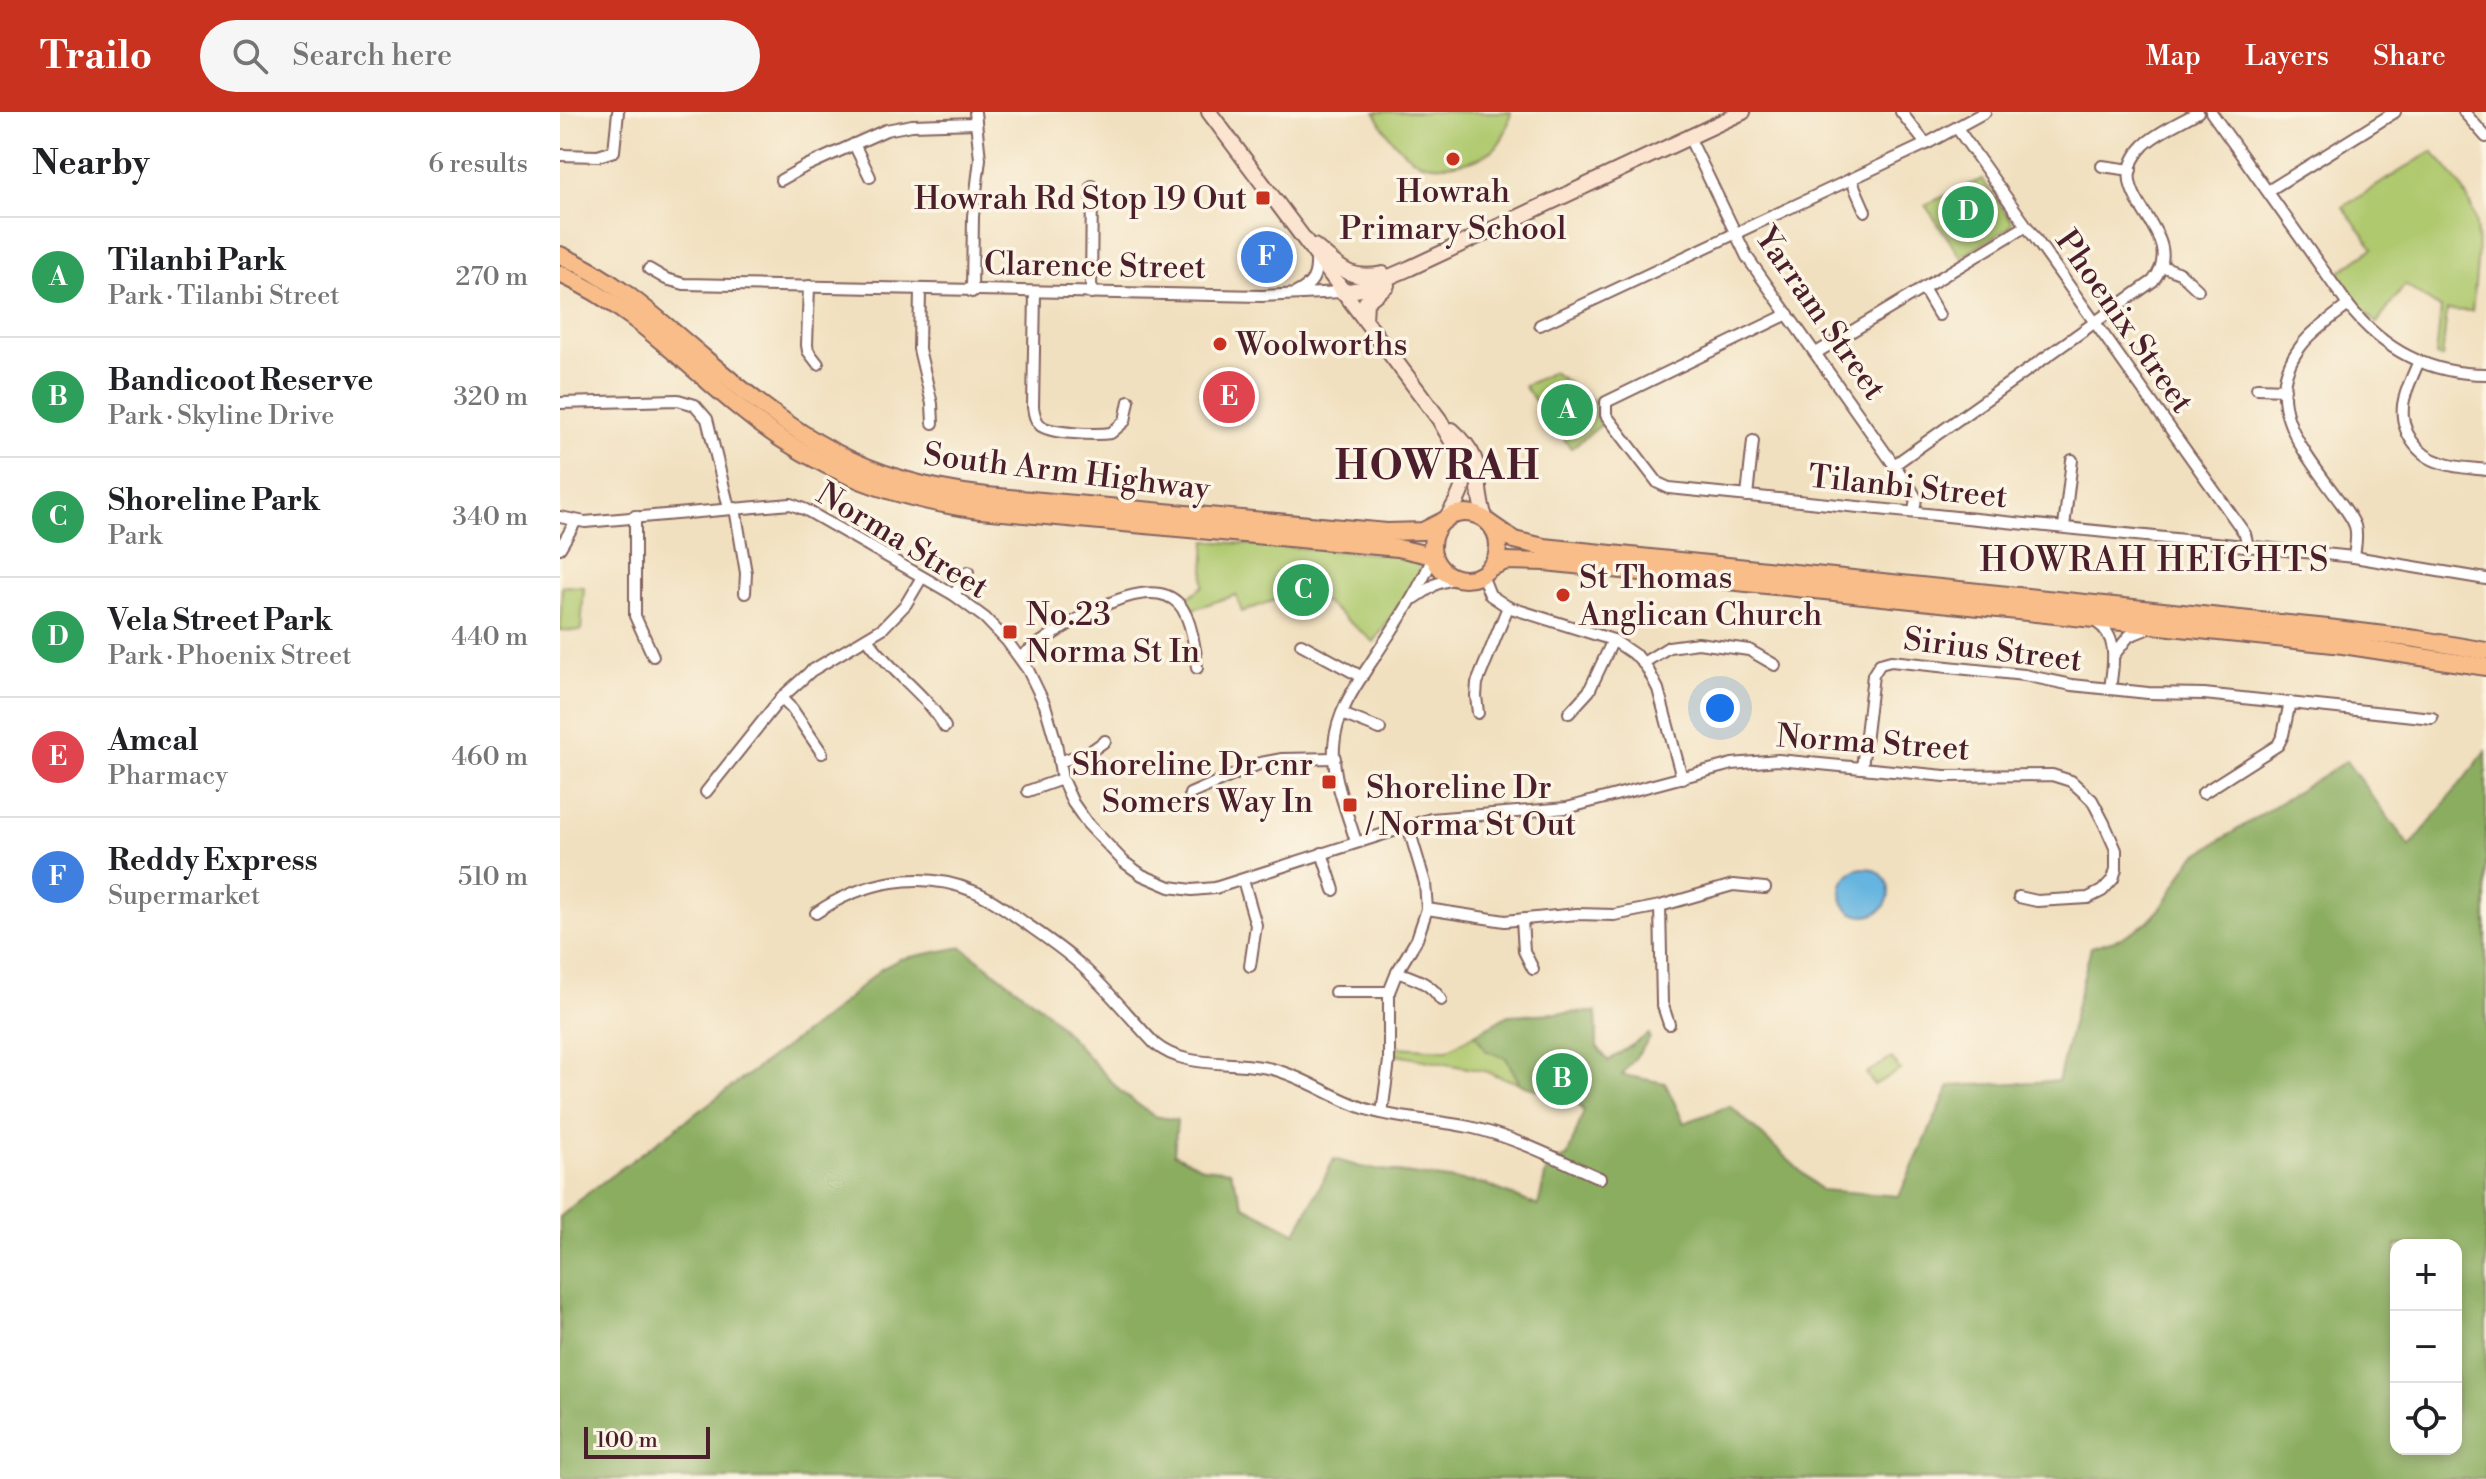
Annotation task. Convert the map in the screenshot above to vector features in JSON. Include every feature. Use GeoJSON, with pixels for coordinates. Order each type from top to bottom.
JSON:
{"type":"FeatureCollection","features":[{"type":"Feature","properties":{"kind":"main road"},"geometry":{"type":"LineString","coordinates":[[1209,112],[1439,419],[1460,455],[1465,470],[1461,494],[1435,535],[1433,557],[1441,570],[1456,578],[1468,580],[1506,561],[1545,562],[2372,649],[2486,667]]}},
{"type":"Feature","properties":{"kind":"main road","name":"Clarence Street"},"geometry":{"type":"LineString","coordinates":[[1342,292],[1361,289],[1410,268],[1743,112]]}},
{"type":"Feature","properties":{"kind":"main road"},"geometry":{"type":"LineString","coordinates":[[1302,235],[1344,270],[1356,276],[1368,277],[1410,268]]}},
{"type":"Feature","properties":{"kind":"main road","name":"South Arm Highway"},"geometry":{"type":"LineString","coordinates":[[560,255],[589,269],[630,296],[791,428],[844,458],[900,479],[987,496],[1387,532],[1423,531],[1444,520]]}},
{"type":"Feature","properties":{"kind":"main road"},"geometry":{"type":"LineString","coordinates":[[1365,320],[1365,304],[1369,298],[1410,268]]}},
{"type":"Feature","properties":{"kind":"main road","name":"South Arm Highway"},"geometry":{"type":"LineString","coordinates":[[560,274],[621,309],[785,442],[837,472],[879,489],[923,501],[980,510],[1398,548],[1433,557]]}},
{"type":"Feature","properties":{"kind":"main road"},"geometry":{"type":"LineString","coordinates":[[1439,419],[1463,441],[1473,455],[1478,470],[1478,496],[1496,547],[1495,558],[1486,572]]}},
{"type":"Feature","properties":{"kind":"main road"},"geometry":{"type":"LineString","coordinates":[[1444,520],[1468,512],[1514,540],[1544,547],[2313,627],[2417,639],[2486,651]]}},
{"type":"Feature","properties":{"kind":"street"},"geometry":{"type":"LineString","coordinates":[[560,155],[598,156],[614,151],[618,112]]}},
{"type":"Feature","properties":{"kind":"street"},"geometry":{"type":"LineString","coordinates":[[1901,112],[1926,144]]}},
{"type":"Feature","properties":{"kind":"street"},"geometry":{"type":"LineString","coordinates":[[1540,325],[1926,144],[1985,112]]}},
{"type":"Feature","properties":{"kind":"street"},"geometry":{"type":"LineString","coordinates":[[1894,465],[2153,281],[2162,266],[2161,240],[2133,196],[2131,170],[2137,154],[2150,140],[2198,112]]}},
{"type":"Feature","properties":{"kind":"street"},"geometry":{"type":"LineString","coordinates":[[2211,112],[2348,305],[2383,342],[2418,363],[2456,372],[2486,374]]}},
{"type":"Feature","properties":{"kind":"street"},"geometry":{"type":"LineString","coordinates":[[2268,191],[2395,112]]}},
{"type":"Feature","properties":{"kind":"street"},"geometry":{"type":"LineString","coordinates":[[2464,112],[2486,137]]}},
{"type":"Feature","properties":{"kind":"street"},"geometry":{"type":"LineString","coordinates":[[781,180],[899,126],[976,118],[980,159],[973,216],[972,292]]}},
{"type":"Feature","properties":{"kind":"street","name":"Phoenix Street"},"geometry":{"type":"LineString","coordinates":[[1957,128],[2245,534],[2248,546]]}},
{"type":"Feature","properties":{"kind":"street","name":"Yarram Street"},"geometry":{"type":"LineString","coordinates":[[1689,137],[1747,257],[1914,494],[1914,512]]}},
{"type":"Feature","properties":{"kind":"street"},"geometry":{"type":"LineString","coordinates":[[854,144],[870,177]]}},
{"type":"Feature","properties":{"kind":"street"},"geometry":{"type":"LineString","coordinates":[[2102,166],[2131,170]]}},
{"type":"Feature","properties":{"kind":"street"},"geometry":{"type":"LineString","coordinates":[[1851,179],[1865,211]]}},
{"type":"Feature","properties":{"kind":"street"},"geometry":{"type":"LineString","coordinates":[[1091,293],[1092,186]]}},
{"type":"Feature","properties":{"kind":"street"},"geometry":{"type":"LineString","coordinates":[[1816,353],[2026,226]]}},
{"type":"Feature","properties":{"kind":"street"},"geometry":{"type":"LineString","coordinates":[[1294,294],[1314,280],[1316,257]]}},
{"type":"Feature","properties":{"kind":"street"},"geometry":{"type":"LineString","coordinates":[[2162,266],[2180,273],[2198,290]]}},
{"type":"Feature","properties":{"kind":"street","name":"Clarence Street"},"geometry":{"type":"LineString","coordinates":[[649,269],[666,279],[684,284],[1262,296],[1342,292]]}},
{"type":"Feature","properties":{"kind":"street"},"geometry":{"type":"LineString","coordinates":[[809,286],[807,345],[818,364]]}},
{"type":"Feature","properties":{"kind":"street"},"geometry":{"type":"LineString","coordinates":[[1923,288],[1939,315]]}},
{"type":"Feature","properties":{"kind":"street"},"geometry":{"type":"LineString","coordinates":[[920,290],[919,349],[932,404],[933,423]]}},
{"type":"Feature","properties":{"kind":"street"},"geometry":{"type":"LineString","coordinates":[[1035,293],[1033,407],[1040,425],[1052,430],[1111,433],[1125,421],[1129,401]]}},
{"type":"Feature","properties":{"kind":"street"},"geometry":{"type":"LineString","coordinates":[[2348,305],[2300,347],[2290,366],[2285,389],[2287,416],[2293,436],[2354,524],[2354,557]]}},
{"type":"Feature","properties":{"kind":"street","name":"Tilanbi Street"},"geometry":{"type":"LineString","coordinates":[[1788,314],[1606,402],[1606,415],[1658,483],[1669,488],[2354,557],[2486,579]]}},
{"type":"Feature","properties":{"kind":"street"},"geometry":{"type":"LineString","coordinates":[[2418,363],[2403,406],[2404,426],[2412,442],[2418,450],[2436,461],[2486,470]]}},
{"type":"Feature","properties":{"kind":"street"},"geometry":{"type":"LineString","coordinates":[[2257,388],[2285,389]]}},
{"type":"Feature","properties":{"kind":"street"},"geometry":{"type":"LineString","coordinates":[[560,403],[678,400],[691,402],[699,408],[707,419],[732,508],[746,573],[745,593]]}},
{"type":"Feature","properties":{"kind":"street"},"geometry":{"type":"LineString","coordinates":[[1747,496],[1753,441]]}},
{"type":"Feature","properties":{"kind":"street"},"geometry":{"type":"LineString","coordinates":[[2064,527],[2072,460]]}},
{"type":"Feature","properties":{"kind":"street","name":"Norma Street"},"geometry":{"type":"LineString","coordinates":[[560,517],[576,521],[796,505],[954,595],[985,618],[1020,657],[1045,705],[1053,729],[1062,779],[1087,823],[1124,862],[1142,875],[1170,887],[1192,890],[1215,888],[1356,842],[1449,816],[1567,808],[1732,764],[1763,760],[1945,776],[2052,775],[2071,781],[2099,810],[2116,850],[2113,879],[2102,891],[2088,898],[2037,901],[2019,897]]}},
{"type":"Feature","properties":{"kind":"street"},"geometry":{"type":"LineString","coordinates":[[635,516],[635,616],[653,656]]}},
{"type":"Feature","properties":{"kind":"street"},"geometry":{"type":"LineString","coordinates":[[560,548],[576,521]]}},
{"type":"Feature","properties":{"kind":"street"},"geometry":{"type":"LineString","coordinates":[[1356,842],[1340,792],[1335,758],[1336,732],[1362,677],[1409,603],[1433,557]]}},
{"type":"Feature","properties":{"kind":"street"},"geometry":{"type":"LineString","coordinates":[[954,595],[968,572]]}},
{"type":"Feature","properties":{"kind":"street"},"geometry":{"type":"LineString","coordinates":[[1486,572],[1490,595],[1508,607],[1613,640],[1629,649],[1643,663],[1658,689],[1682,778]]}},
{"type":"Feature","properties":{"kind":"street"},"geometry":{"type":"LineString","coordinates":[[706,792],[781,698],[811,671],[883,628],[900,612],[922,577]]}},
{"type":"Feature","properties":{"kind":"street"},"geometry":{"type":"LineString","coordinates":[[1409,603],[1422,591],[1456,578]]}},
{"type":"Feature","properties":{"kind":"street"},"geometry":{"type":"LineString","coordinates":[[1020,657],[1073,619],[1138,593],[1153,593],[1173,599],[1181,607],[1196,649],[1197,668]]}},
{"type":"Feature","properties":{"kind":"street"},"geometry":{"type":"LineString","coordinates":[[1478,713],[1477,683],[1508,607]]}},
{"type":"Feature","properties":{"kind":"street","name":"Sirius Street"},"geometry":{"type":"LineString","coordinates":[[2091,619],[2109,633],[2114,655],[2110,689]]}},
{"type":"Feature","properties":{"kind":"street","name":"Sirius Street"},"geometry":{"type":"LineString","coordinates":[[2114,655],[2129,636],[2155,626]]}},
{"type":"Feature","properties":{"kind":"street"},"geometry":{"type":"LineString","coordinates":[[867,638],[875,650],[934,708],[945,727]]}},
{"type":"Feature","properties":{"kind":"street"},"geometry":{"type":"LineString","coordinates":[[1569,713],[1589,691],[1613,640]]}},
{"type":"Feature","properties":{"kind":"street"},"geometry":{"type":"LineString","coordinates":[[1643,663],[1669,647],[1698,643],[1749,650],[1775,665]]}},
{"type":"Feature","properties":{"kind":"street"},"geometry":{"type":"LineString","coordinates":[[1301,644],[1362,677]]}},
{"type":"Feature","properties":{"kind":"street","name":"Sirius Street"},"geometry":{"type":"LineString","coordinates":[[1862,768],[1871,682],[1876,669],[1885,662],[2024,675],[2072,685],[2148,693],[2204,694],[2432,718]]}},
{"type":"Feature","properties":{"kind":"street"},"geometry":{"type":"LineString","coordinates":[[781,698],[822,753]]}},
{"type":"Feature","properties":{"kind":"street"},"geometry":{"type":"LineString","coordinates":[[2203,793],[2278,745],[2290,702]]}},
{"type":"Feature","properties":{"kind":"street"},"geometry":{"type":"LineString","coordinates":[[1342,714],[1380,729]]}},
{"type":"Feature","properties":{"kind":"street"},"geometry":{"type":"LineString","coordinates":[[1059,762],[1091,751],[1105,741]]}},
{"type":"Feature","properties":{"kind":"street"},"geometry":{"type":"LineString","coordinates":[[1190,794],[1261,763],[1282,759],[1335,758]]}},
{"type":"Feature","properties":{"kind":"street"},"geometry":{"type":"LineString","coordinates":[[1028,791],[1062,779]]}},
{"type":"Feature","properties":{"kind":"street"},"geometry":{"type":"LineString","coordinates":[[1382,1113],[1389,1061],[1389,992],[1417,939],[1427,909],[1425,883],[1408,826]]}},
{"type":"Feature","properties":{"kind":"street"},"geometry":{"type":"LineString","coordinates":[[1322,853],[1334,890]]}},
{"type":"Feature","properties":{"kind":"street"},"geometry":{"type":"LineString","coordinates":[[1243,880],[1256,925],[1250,966]]}},
{"type":"Feature","properties":{"kind":"street"},"geometry":{"type":"LineString","coordinates":[[816,913],[848,894],[896,881],[942,882],[973,890],[1052,942],[1084,968],[1169,1055],[1185,1060],[1235,1062],[1279,1071],[1363,1108],[1484,1130],[1537,1149],[1600,1178]]}},
{"type":"Feature","properties":{"kind":"street"},"geometry":{"type":"LineString","coordinates":[[1427,909],[1488,920],[1577,914],[1614,915],[1660,906],[1733,885],[1765,888]]}},
{"type":"Feature","properties":{"kind":"street"},"geometry":{"type":"LineString","coordinates":[[1660,906],[1662,1003],[1669,1024]]}},
{"type":"Feature","properties":{"kind":"street"},"geometry":{"type":"LineString","coordinates":[[1522,920],[1524,951],[1533,969]]}},
{"type":"Feature","properties":{"kind":"street"},"geometry":{"type":"LineString","coordinates":[[1397,972],[1424,982],[1441,1000]]}},
{"type":"Feature","properties":{"kind":"street"},"geometry":{"type":"LineString","coordinates":[[1335,992],[1389,992]]}},
{"type":"Feature","properties":{"kind":"green space"},"geometry":{"type":"Polygon","coordinates":[[[1375,112],[1511,112],[1502,138],[1490,152],[1460,163],[1438,165],[1420,162],[1399,148],[1375,112]]]}},
{"type":"Feature","properties":{"kind":"green space"},"geometry":{"type":"Polygon","coordinates":[[[2432,151],[2453,175],[2470,204],[2478,249],[2472,311],[2447,310],[2442,358],[2436,356],[2441,309],[2405,285],[2377,323],[2359,305],[2338,273],[2373,248],[2343,207],[2432,151]]]}},
{"type":"Feature","properties":{"kind":"green space"},"geometry":{"type":"Polygon","coordinates":[[[1982,179],[2012,221],[2010,227],[1961,257],[1925,205],[1982,179]]]}},
{"type":"Feature","properties":{"kind":"green space"},"geometry":{"type":"Polygon","coordinates":[[[1553,372],[1594,401],[1594,415],[1601,425],[1571,448],[1524,386],[1553,372]]]}},
{"type":"Feature","properties":{"kind":"green space"},"geometry":{"type":"Polygon","coordinates":[[[1206,541],[1392,555],[1422,564],[1420,574],[1374,642],[1325,602],[1283,597],[1242,612],[1236,595],[1190,610],[1185,600],[1203,586],[1206,541]]]}},
{"type":"Feature","properties":{"kind":"green space"},"geometry":{"type":"Polygon","coordinates":[[[562,586],[584,587],[581,631],[560,630],[562,586]]]}},
{"type":"Feature","properties":{"kind":"green space"},"geometry":{"type":"Polygon","coordinates":[[[2486,751],[2486,1479],[566,1479],[560,1474],[560,1217],[830,1014],[881,969],[900,959],[962,947],[1046,1011],[1121,1092],[1154,1116],[1177,1120],[1174,1154],[1204,1168],[1230,1171],[1244,1206],[1296,1233],[1334,1159],[1360,1167],[1485,1184],[1538,1206],[1548,1163],[1567,1157],[1584,1111],[1572,1097],[1561,1098],[1520,1084],[1506,1058],[1486,1051],[1475,1034],[1509,1015],[1596,1012],[1597,1046],[1608,1061],[1649,1034],[1650,1038],[1622,1075],[1665,1083],[1684,1123],[1730,1106],[1821,1190],[1899,1196],[1950,1086],[2058,1081],[2091,947],[2121,938],[2148,922],[2162,907],[2192,858],[2346,761],[2410,847],[2486,751]]]}},
{"type":"Feature","properties":{"kind":"green space"},"geometry":{"type":"Polygon","coordinates":[[[1596,1012],[1597,1046],[1608,1061],[1649,1034],[1650,1038],[1622,1075],[1608,1140],[1572,1097],[1561,1098],[1484,1071],[1396,1055],[1396,1047],[1447,1050],[1509,1015],[1596,1012]]]}},
{"type":"Feature","properties":{"kind":"green space"},"geometry":{"type":"Polygon","coordinates":[[[1892,1058],[1900,1070],[1874,1085],[1866,1073],[1892,1058]]]}},
{"type":"Feature","properties":{"kind":"water"},"geometry":{"type":"Polygon","coordinates":[[[1865,868],[1882,875],[1889,892],[1882,909],[1865,916],[1848,909],[1841,892],[1848,875],[1865,868]]]}},
{"type":"Feature","properties":{"kind":"place","name":"Howrah Primary School"},"geometry":{"type":"Point","coordinates":[1453,159]}},
{"type":"Feature","properties":{"kind":"place","name":"Howrah Rd Stop 19 Out"},"geometry":{"type":"Point","coordinates":[1263,198]}},
{"type":"Feature","properties":{"kind":"place","name":"Vela Street Park"},"geometry":{"type":"Point","coordinates":[1968,212]}},
{"type":"Feature","properties":{"kind":"place","name":"Reddy Express"},"geometry":{"type":"Point","coordinates":[1267,257]}},
{"type":"Feature","properties":{"kind":"place","name":"Woolworths"},"geometry":{"type":"Point","coordinates":[1220,344]}},
{"type":"Feature","properties":{"kind":"place","name":"Amcal"},"geometry":{"type":"Point","coordinates":[1229,397]}},
{"type":"Feature","properties":{"kind":"place","name":"Tilanbi Park"},"geometry":{"type":"Point","coordinates":[1567,410]}},
{"type":"Feature","properties":{"kind":"place","name":"Shoreline Park"},"geometry":{"type":"Point","coordinates":[1303,590]}},
{"type":"Feature","properties":{"kind":"place","name":"St Thomas Anglican Church"},"geometry":{"type":"Point","coordinates":[1563,595]}},
{"type":"Feature","properties":{"kind":"place","name":"No.23 Norma St In"},"geometry":{"type":"Point","coordinates":[1010,632]}},
{"type":"Feature","properties":{"kind":"place","name":"Shoreline Dr cnr Somers Way In"},"geometry":{"type":"Point","coordinates":[1329,782]}},
{"type":"Feature","properties":{"kind":"place","name":"Shoreline Dr / Norma St Out"},"geometry":{"type":"Point","coordinates":[1350,805]}},
{"type":"Feature","properties":{"kind":"place","name":"Bandicoot Reserve"},"geometry":{"type":"Point","coordinates":[1562,1079]}},
{"type":"Feature","properties":{"kind":"district","name":"HOWRAH"},"geometry":{"type":"Point","coordinates":[1438,465]}},
{"type":"Feature","properties":{"kind":"district","name":"HOWRAH HEIGHTS"},"geometry":{"type":"Point","coordinates":[2155,559]}}]}
